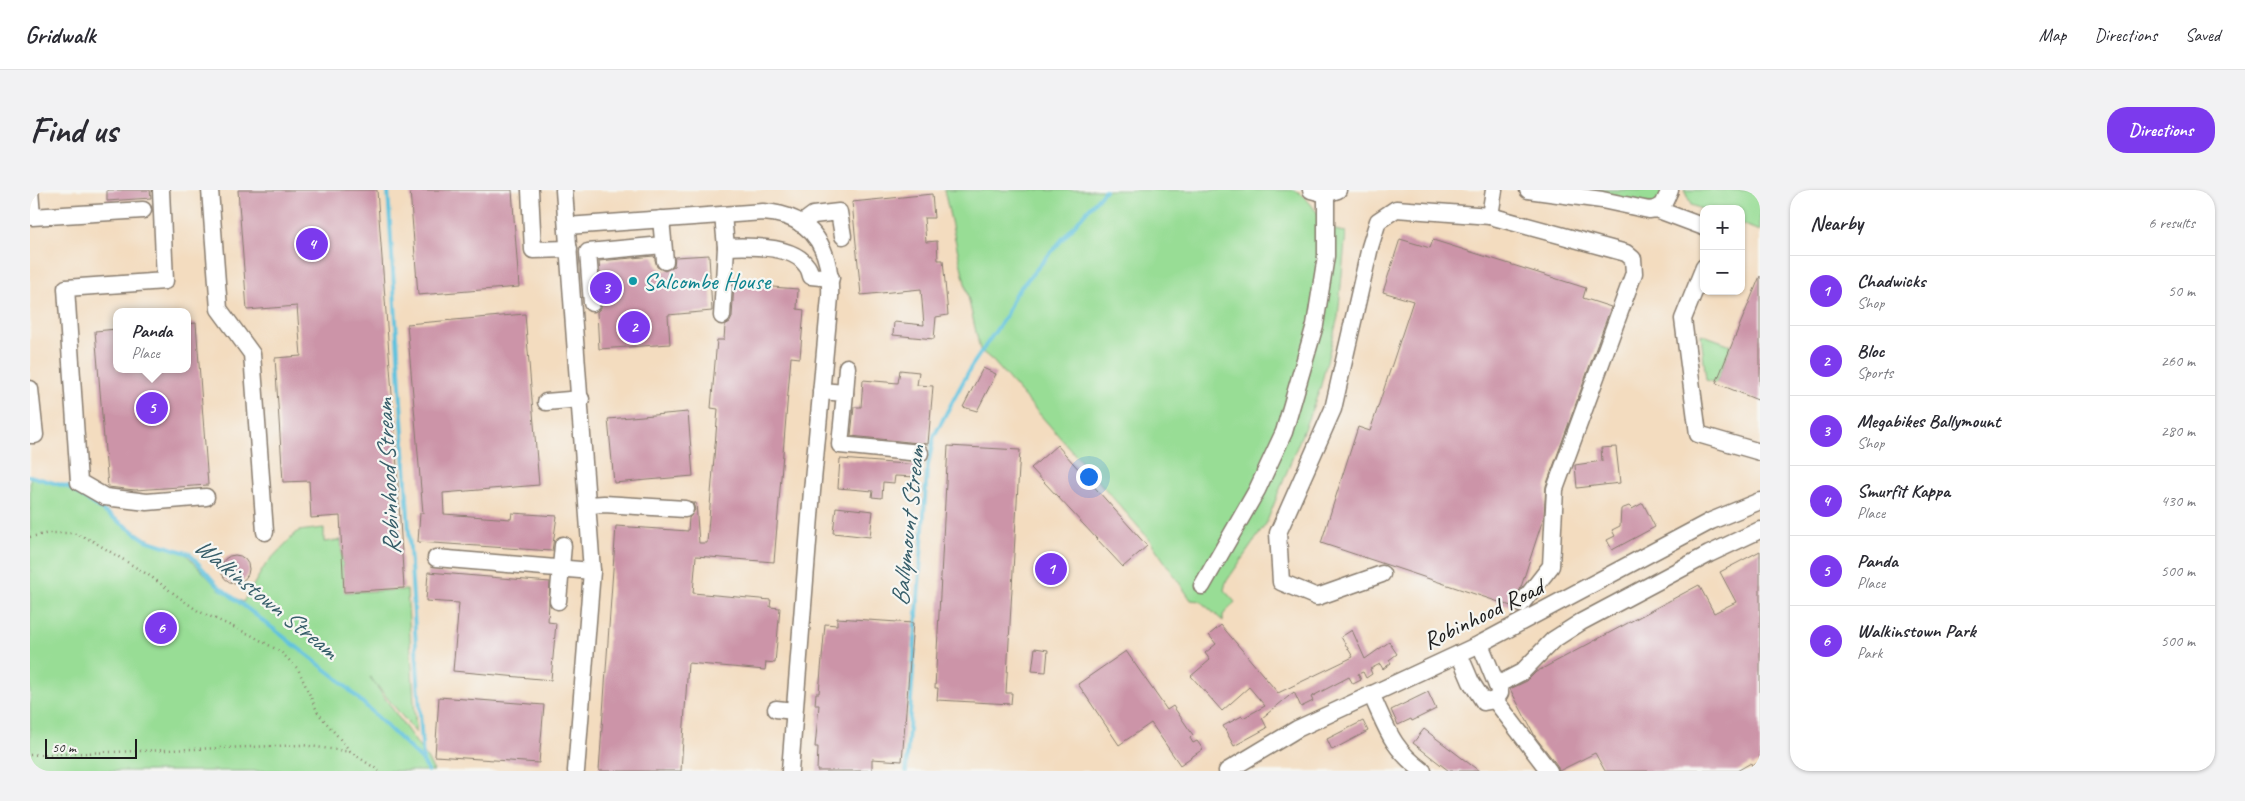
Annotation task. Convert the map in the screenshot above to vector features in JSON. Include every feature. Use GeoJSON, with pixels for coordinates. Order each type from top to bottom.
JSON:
{"type":"FeatureCollection","features":[{"type":"Feature","properties":{"kind":"street"},"geometry":{"type":"LineString","coordinates":[[30,190],[32,217],[143,210]]}},
{"type":"Feature","properties":{"kind":"street"},"geometry":{"type":"LineString","coordinates":[[161,190],[165,281],[66,288],[79,482],[105,497],[147,502],[206,497]]}},
{"type":"Feature","properties":{"kind":"street"},"geometry":{"type":"LineString","coordinates":[[210,190],[219,309],[252,354],[265,532]]}},
{"type":"Feature","properties":{"kind":"street"},"geometry":{"type":"LineString","coordinates":[[530,190],[533,250],[569,249]]}},
{"type":"Feature","properties":{"kind":"street"},"geometry":{"type":"LineString","coordinates":[[564,190],[589,505],[592,571],[576,771]]}},
{"type":"Feature","properties":{"kind":"street"},"geometry":{"type":"LineString","coordinates":[[1490,216],[1494,190]]}},
{"type":"Feature","properties":{"kind":"street"},"geometry":{"type":"LineString","coordinates":[[1528,190],[1602,200],[1649,210],[1663,205],[1670,190]]}},
{"type":"Feature","properties":{"kind":"street"},"geometry":{"type":"LineString","coordinates":[[1202,586],[1257,490],[1284,432],[1315,325],[1326,256],[1325,191]]}},
{"type":"Feature","properties":{"kind":"street"},"geometry":{"type":"LineString","coordinates":[[1382,574],[1317,597],[1281,582],[1278,533],[1334,408],[1370,247],[1378,221],[1396,209],[1490,216],[1626,253],[1633,259],[1634,273],[1555,489],[1551,566],[1521,604]]}},
{"type":"Feature","properties":{"kind":"street"},"geometry":{"type":"LineString","coordinates":[[1656,209],[1699,225]]}},
{"type":"Feature","properties":{"kind":"street"},"geometry":{"type":"LineString","coordinates":[[801,224],[813,215],[838,212],[843,236]]}},
{"type":"Feature","properties":{"kind":"street"},"geometry":{"type":"LineString","coordinates":[[567,226],[778,213],[794,218],[822,246],[829,265],[831,278],[790,771]]}},
{"type":"Feature","properties":{"kind":"street"},"geometry":{"type":"LineString","coordinates":[[722,316],[726,247],[723,215]]}},
{"type":"Feature","properties":{"kind":"street"},"geometry":{"type":"LineString","coordinates":[[572,290],[591,296],[588,252],[664,253],[661,219]]}},
{"type":"Feature","properties":{"kind":"street"},"geometry":{"type":"LineString","coordinates":[[726,247],[746,246],[778,250],[795,256],[806,264],[811,276],[831,278]]}},
{"type":"Feature","properties":{"kind":"street"},"geometry":{"type":"LineString","coordinates":[[1700,277],[1683,319],[1698,434],[1760,452]]}},
{"type":"Feature","properties":{"kind":"street"},"geometry":{"type":"LineString","coordinates":[[847,367],[840,445],[920,453]]}},
{"type":"Feature","properties":{"kind":"street"},"geometry":{"type":"LineString","coordinates":[[30,389],[35,435],[30,435]]}},
{"type":"Feature","properties":{"kind":"street"},"geometry":{"type":"LineString","coordinates":[[821,391],[845,393]]}},
{"type":"Feature","properties":{"kind":"street"},"geometry":{"type":"LineString","coordinates":[[546,402],[580,399]]}},
{"type":"Feature","properties":{"kind":"street","name":"Robinhood Road"},"geometry":{"type":"LineString","coordinates":[[1230,770],[1297,729],[1480,644],[1711,521],[1760,501]]}},
{"type":"Feature","properties":{"kind":"street"},"geometry":{"type":"LineString","coordinates":[[589,505],[604,504],[684,509]]}},
{"type":"Feature","properties":{"kind":"street"},"geometry":{"type":"LineString","coordinates":[[1459,654],[1471,682],[1484,702],[1522,672],[1553,640],[1581,622],[1710,554],[1760,530]]}},
{"type":"Feature","properties":{"kind":"street"},"geometry":{"type":"LineString","coordinates":[[558,601],[563,544]]}},
{"type":"Feature","properties":{"kind":"street"},"geometry":{"type":"LineString","coordinates":[[436,558],[592,571]]}},
{"type":"Feature","properties":{"kind":"street"},"geometry":{"type":"LineString","coordinates":[[1480,644],[1496,693],[1549,771]]}},
{"type":"Feature","properties":{"kind":"street"},"geometry":{"type":"LineString","coordinates":[[1371,694],[1394,745],[1406,759],[1423,771]]}},
{"type":"Feature","properties":{"kind":"street"},"geometry":{"type":"LineString","coordinates":[[776,709],[794,711]]}},
{"type":"Feature","properties":{"kind":"path"},"geometry":{"type":"LineString","coordinates":[[30,537],[72,533],[91,540],[150,576],[198,611],[251,635],[281,652],[298,669],[318,713],[351,752],[380,771]]}},
{"type":"Feature","properties":{"kind":"path"},"geometry":{"type":"LineString","coordinates":[[30,755],[303,745],[351,752]]}},
{"type":"Feature","properties":{"kind":"green space"},"geometry":{"type":"Polygon","coordinates":[[[944,190],[1295,190],[1307,199],[1327,225],[1334,230],[1346,232],[1338,317],[1320,389],[1266,524],[1226,582],[1224,590],[1235,602],[1223,615],[1223,621],[1200,601],[1191,600],[1149,539],[993,361],[980,350],[944,190]]]}},
{"type":"Feature","properties":{"kind":"green space"},"geometry":{"type":"Polygon","coordinates":[[[1528,190],[1670,190],[1663,205],[1528,190]]]}},
{"type":"Feature","properties":{"kind":"green space"},"geometry":{"type":"Polygon","coordinates":[[[1684,190],[1760,190],[1760,231],[1745,225],[1745,205],[1700,205],[1700,208],[1691,205],[1684,190]]]}},
{"type":"Feature","properties":{"kind":"green space"},"geometry":{"type":"Polygon","coordinates":[[[1701,334],[1731,345],[1716,383],[1706,380],[1701,334]]]}},
{"type":"Feature","properties":{"kind":"green space"},"geometry":{"type":"Polygon","coordinates":[[[30,476],[68,487],[146,538],[186,554],[219,589],[243,602],[266,564],[298,531],[324,528],[324,542],[341,540],[345,592],[407,590],[416,733],[370,677],[427,758],[434,771],[30,771],[30,476]]]}},
{"type":"Feature","properties":{"kind":"building"},"geometry":{"type":"Polygon","coordinates":[[[107,190],[150,190],[151,198],[107,201],[107,190]]]}},
{"type":"Feature","properties":{"kind":"building"},"geometry":{"type":"Polygon","coordinates":[[[238,190],[377,190],[404,588],[344,592],[340,516],[311,518],[309,481],[283,482],[275,358],[301,356],[297,306],[247,310],[238,190]]]}},
{"type":"Feature","properties":{"kind":"building"},"geometry":{"type":"Polygon","coordinates":[[[410,190],[512,190],[519,287],[418,295],[410,190]]]}},
{"type":"Feature","properties":{"kind":"building"},"geometry":{"type":"Polygon","coordinates":[[[932,194],[934,218],[924,218],[926,242],[937,241],[938,260],[943,260],[948,315],[936,317],[934,339],[893,335],[894,322],[924,325],[921,289],[861,295],[852,202],[932,194]]]}},
{"type":"Feature","properties":{"kind":"building"},"geometry":{"type":"Polygon","coordinates":[[[1400,239],[1430,248],[1433,240],[1586,288],[1583,298],[1611,307],[1546,486],[1544,516],[1520,590],[1513,598],[1511,606],[1321,543],[1358,427],[1370,431],[1413,301],[1383,292],[1400,239]]]}},
{"type":"Feature","properties":{"kind":"building"},"geometry":{"type":"Polygon","coordinates":[[[709,255],[712,311],[668,315],[670,344],[599,349],[597,312],[601,308],[602,302],[599,261],[654,256],[657,267],[665,271],[674,266],[675,257],[709,255]]]}},
{"type":"Feature","properties":{"kind":"building"},"geometry":{"type":"Polygon","coordinates":[[[1760,276],[1760,401],[1716,383],[1760,276]]]}},
{"type":"Feature","properties":{"kind":"building"},"geometry":{"type":"Polygon","coordinates":[[[734,284],[798,289],[797,309],[804,310],[800,358],[791,357],[774,562],[696,556],[693,593],[771,600],[770,607],[780,608],[775,663],[766,662],[765,670],[688,663],[681,771],[599,771],[616,526],[688,531],[689,518],[695,510],[693,503],[696,503],[699,543],[707,543],[718,409],[711,408],[717,340],[724,340],[725,325],[730,322],[732,317],[734,284]]]}},
{"type":"Feature","properties":{"kind":"building"},"geometry":{"type":"Polygon","coordinates":[[[525,314],[539,485],[443,493],[444,514],[511,519],[512,513],[557,516],[552,551],[418,542],[420,513],[423,513],[407,324],[525,314]]]}},
{"type":"Feature","properties":{"kind":"building"},"geometry":{"type":"Polygon","coordinates":[[[196,323],[208,485],[135,490],[108,487],[95,331],[113,329],[113,373],[191,373],[191,324],[196,323]]]}},
{"type":"Feature","properties":{"kind":"building"},"geometry":{"type":"Polygon","coordinates":[[[983,368],[996,374],[977,411],[963,407],[983,368]]]}},
{"type":"Feature","properties":{"kind":"building"},"geometry":{"type":"Polygon","coordinates":[[[900,370],[919,372],[917,385],[933,386],[928,444],[851,436],[854,407],[861,407],[863,380],[898,383],[900,370]]]}},
{"type":"Feature","properties":{"kind":"building"},"geometry":{"type":"Polygon","coordinates":[[[688,412],[693,476],[614,483],[608,419],[688,412]]]}},
{"type":"Feature","properties":{"kind":"building"},"geometry":{"type":"Polygon","coordinates":[[[1057,445],[1147,546],[1123,567],[1031,468],[1057,445]]]}},
{"type":"Feature","properties":{"kind":"building"},"geometry":{"type":"Polygon","coordinates":[[[948,446],[1020,450],[1006,693],[1012,693],[1011,704],[937,700],[938,688],[935,688],[948,446]]]}},
{"type":"Feature","properties":{"kind":"building"},"geometry":{"type":"Polygon","coordinates":[[[1616,447],[1620,483],[1577,488],[1575,465],[1602,461],[1601,448],[1616,447]]]}},
{"type":"Feature","properties":{"kind":"building"},"geometry":{"type":"Polygon","coordinates":[[[840,459],[919,465],[918,477],[895,476],[894,483],[883,482],[882,498],[872,497],[873,491],[838,488],[840,459]]]}},
{"type":"Feature","properties":{"kind":"building"},"geometry":{"type":"Polygon","coordinates":[[[1643,503],[1655,527],[1612,550],[1607,540],[1615,536],[1612,530],[1620,526],[1621,509],[1629,506],[1632,509],[1643,503]]]}},
{"type":"Feature","properties":{"kind":"building"},"geometry":{"type":"Polygon","coordinates":[[[836,507],[873,511],[870,537],[833,533],[836,507]]]}},
{"type":"Feature","properties":{"kind":"building"},"geometry":{"type":"Polygon","coordinates":[[[1760,551],[1760,762],[1752,766],[1751,763],[1737,771],[1605,771],[1595,753],[1559,771],[1557,765],[1536,738],[1510,689],[1527,681],[1536,672],[1699,585],[1714,613],[1736,602],[1720,572],[1760,551]]]}},
{"type":"Feature","properties":{"kind":"building"},"geometry":{"type":"Polygon","coordinates":[[[235,555],[245,559],[249,569],[245,579],[235,583],[225,579],[221,569],[225,559],[235,555]]]}},
{"type":"Feature","properties":{"kind":"building"},"geometry":{"type":"Polygon","coordinates":[[[428,572],[550,582],[548,622],[556,623],[551,680],[453,671],[459,603],[426,601],[428,572]]]}},
{"type":"Feature","properties":{"kind":"building"},"geometry":{"type":"Polygon","coordinates":[[[837,618],[913,623],[902,761],[872,759],[872,771],[817,771],[818,747],[815,747],[819,705],[815,705],[816,693],[819,693],[825,624],[837,625],[837,618]]]}},
{"type":"Feature","properties":{"kind":"building"},"geometry":{"type":"Polygon","coordinates":[[[1221,625],[1278,693],[1353,657],[1341,637],[1352,630],[1365,659],[1389,642],[1397,654],[1389,660],[1391,663],[1383,669],[1380,664],[1370,669],[1372,674],[1366,678],[1363,672],[1358,674],[1361,680],[1353,684],[1349,677],[1311,697],[1313,701],[1301,707],[1294,692],[1262,718],[1267,728],[1234,746],[1223,726],[1265,706],[1249,687],[1222,711],[1191,676],[1210,660],[1205,653],[1216,644],[1209,635],[1221,625]]]}},
{"type":"Feature","properties":{"kind":"building"},"geometry":{"type":"Polygon","coordinates":[[[1035,648],[1048,650],[1046,672],[1032,671],[1035,648]]]}},
{"type":"Feature","properties":{"kind":"building"},"geometry":{"type":"Polygon","coordinates":[[[1126,651],[1167,710],[1173,706],[1193,735],[1190,738],[1193,743],[1197,741],[1203,749],[1180,765],[1151,723],[1119,745],[1078,684],[1126,651]]]}},
{"type":"Feature","properties":{"kind":"building"},"geometry":{"type":"Polygon","coordinates":[[[1428,692],[1436,709],[1412,721],[1411,719],[1398,725],[1391,710],[1428,692]]]}},
{"type":"Feature","properties":{"kind":"building"},"geometry":{"type":"Polygon","coordinates":[[[439,697],[544,705],[539,763],[435,756],[439,697]]]}},
{"type":"Feature","properties":{"kind":"building"},"geometry":{"type":"Polygon","coordinates":[[[1363,721],[1368,731],[1332,750],[1327,739],[1363,721]]]}},
{"type":"Feature","properties":{"kind":"building"},"geometry":{"type":"Polygon","coordinates":[[[1424,729],[1479,771],[1449,771],[1413,743],[1424,729]]]}},
{"type":"Feature","properties":{"kind":"waterway","name":"Robinhood Stream"},"geometry":{"type":"LineString","coordinates":[[388,190],[423,761]]}},
{"type":"Feature","properties":{"kind":"waterway","name":"Ballymount Stream"},"geometry":{"type":"LineString","coordinates":[[906,771],[927,470],[934,436],[971,367],[1005,317],[1015,294],[1105,190]]}},
{"type":"Feature","properties":{"kind":"waterway","name":"Walkinstown Stream"},"geometry":{"type":"LineString","coordinates":[[30,476],[68,487],[146,540],[190,554],[217,585],[338,679],[423,761],[428,771]]}},
{"type":"Feature","properties":{"kind":"place","name":"Smurfit Kappa"},"geometry":{"type":"Point","coordinates":[312,244]}},
{"type":"Feature","properties":{"kind":"place","name":"Salcombe House"},"geometry":{"type":"Point","coordinates":[633,281]}},
{"type":"Feature","properties":{"kind":"place","name":"Megabikes Ballymount"},"geometry":{"type":"Point","coordinates":[606,288]}},
{"type":"Feature","properties":{"kind":"place","name":"Bloc"},"geometry":{"type":"Point","coordinates":[634,327]}},
{"type":"Feature","properties":{"kind":"place","name":"Panda"},"geometry":{"type":"Point","coordinates":[152,408]}},
{"type":"Feature","properties":{"kind":"place","name":"Chadwicks"},"geometry":{"type":"Point","coordinates":[1051,569]}},
{"type":"Feature","properties":{"kind":"place","name":"Walkinstown Park"},"geometry":{"type":"Point","coordinates":[161,628]}}]}
